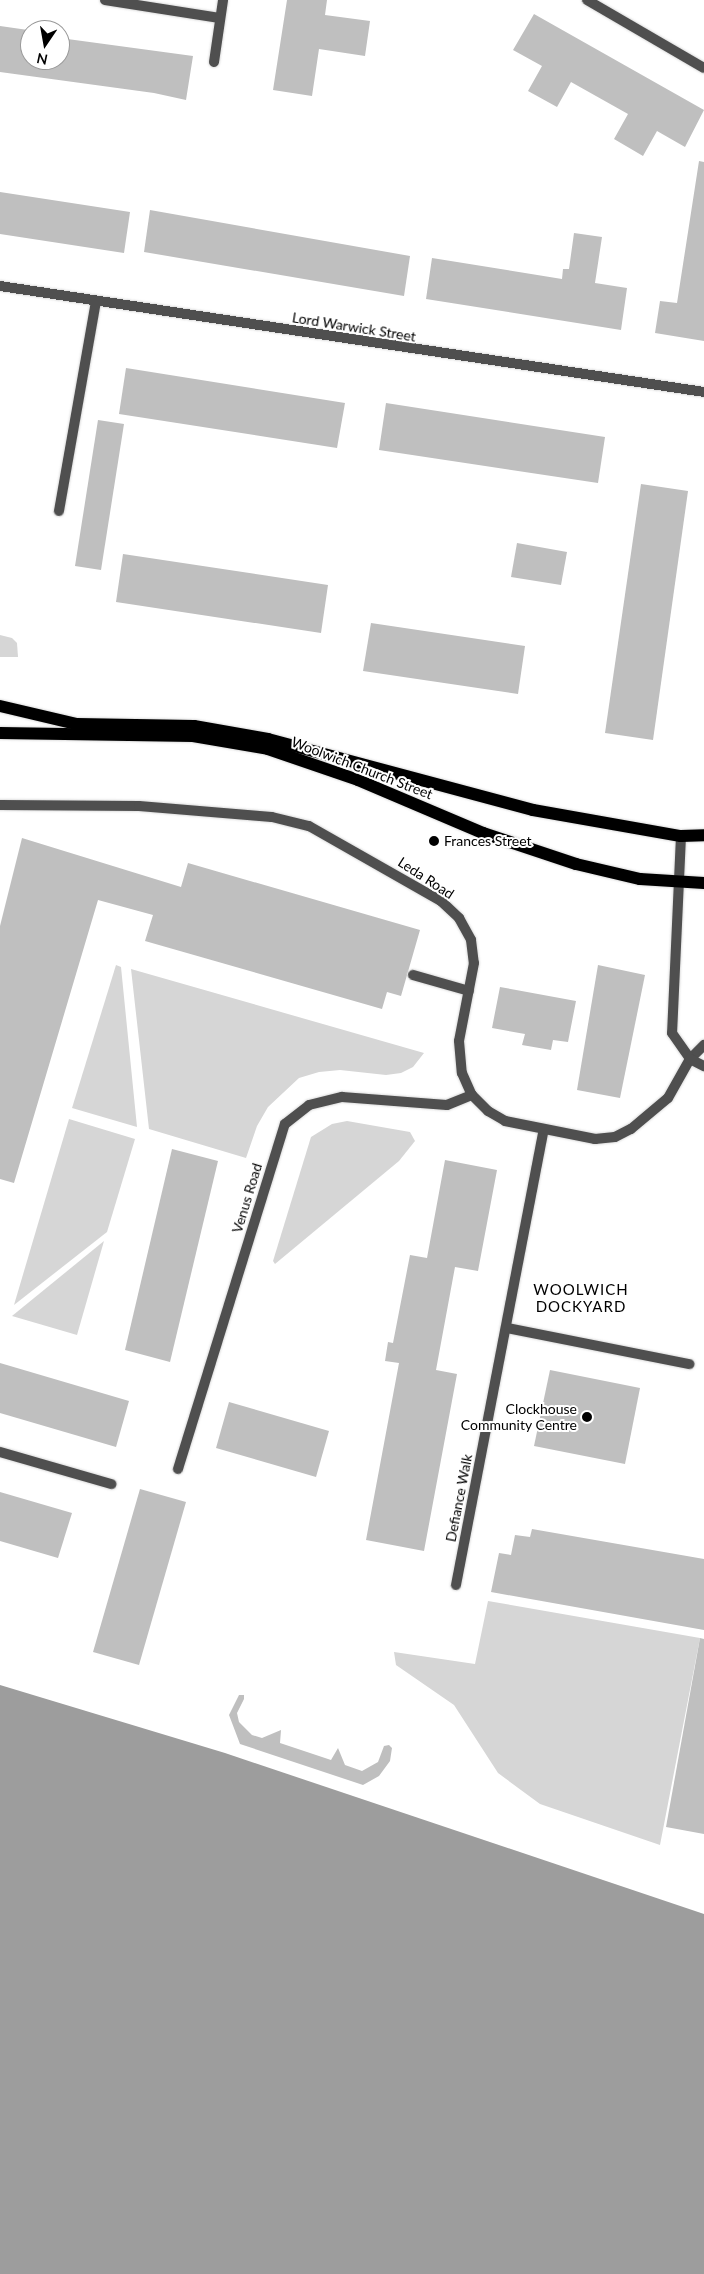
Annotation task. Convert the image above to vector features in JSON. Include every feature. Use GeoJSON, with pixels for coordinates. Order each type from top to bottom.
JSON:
{"type":"FeatureCollection","features":[{"type":"Feature","properties":{"kind":"main road","name":"Woolwich Church Street"},"geometry":{"type":"LineString","coordinates":[[0,706],[77,724],[194,726],[268,739],[533,810],[681,836],[704,835]]}},
{"type":"Feature","properties":{"kind":"main road","name":"Woolwich Church Street"},"geometry":{"type":"LineString","coordinates":[[0,733],[193,736],[268,749],[358,780],[483,832],[576,864],[640,879],[678,884],[704,883]]}},
{"type":"Feature","properties":{"kind":"street"},"geometry":{"type":"LineString","coordinates":[[105,0],[220,18]]}},
{"type":"Feature","properties":{"kind":"street"},"geometry":{"type":"LineString","coordinates":[[214,62],[223,0]]}},
{"type":"Feature","properties":{"kind":"street"},"geometry":{"type":"LineString","coordinates":[[587,0],[704,68]]}},
{"type":"Feature","properties":{"kind":"street","name":"Lord Warwick Street"},"geometry":{"type":"LineString","coordinates":[[0,286],[704,392]]}},
{"type":"Feature","properties":{"kind":"street"},"geometry":{"type":"LineString","coordinates":[[59,511],[96,301]]}},
{"type":"Feature","properties":{"kind":"street","name":"Leda Road"},"geometry":{"type":"LineString","coordinates":[[0,805],[139,806],[272,817],[308,826],[441,901],[459,918],[470,940],[474,963],[458,1056],[472,1095]]}},
{"type":"Feature","properties":{"kind":"street"},"geometry":{"type":"LineString","coordinates":[[681,836],[672,1032],[690,1059],[704,1066]]}},
{"type":"Feature","properties":{"kind":"street"},"geometry":{"type":"LineString","coordinates":[[413,975],[469,990]]}},
{"type":"Feature","properties":{"kind":"street"},"geometry":{"type":"LineString","coordinates":[[472,1095],[505,1121],[595,1138],[615,1137],[631,1129],[668,1098],[690,1059],[704,1045]]}},
{"type":"Feature","properties":{"kind":"street","name":"Venus Road"},"geometry":{"type":"LineString","coordinates":[[178,1469],[285,1124],[309,1105],[342,1097],[448,1105],[472,1095]]}},
{"type":"Feature","properties":{"kind":"street","name":"Defiance Walk"},"geometry":{"type":"LineString","coordinates":[[456,1585],[544,1129]]}},
{"type":"Feature","properties":{"kind":"street"},"geometry":{"type":"LineString","coordinates":[[507,1328],[690,1364]]}},
{"type":"Feature","properties":{"kind":"street"},"geometry":{"type":"LineString","coordinates":[[0,1452],[111,1484]]}},
{"type":"Feature","properties":{"kind":"shaded area"},"geometry":{"type":"Polygon","coordinates":[[[0,635],[12,638],[17,643],[18,657],[0,657],[0,635]]]}},
{"type":"Feature","properties":{"kind":"shaded area"},"geometry":{"type":"Polygon","coordinates":[[[116,965],[121,967],[137,1127],[72,1108],[116,965]]]}},
{"type":"Feature","properties":{"kind":"shaded area"},"geometry":{"type":"Polygon","coordinates":[[[131,969],[424,1053],[413,1067],[401,1073],[386,1075],[340,1070],[319,1072],[299,1078],[268,1107],[257,1126],[246,1158],[149,1129],[131,969]]]}},
{"type":"Feature","properties":{"kind":"shaded area"},"geometry":{"type":"Polygon","coordinates":[[[69,1119],[135,1139],[107,1232],[14,1305],[69,1119]]]}},
{"type":"Feature","properties":{"kind":"shaded area"},"geometry":{"type":"Polygon","coordinates":[[[347,1121],[410,1132],[415,1141],[399,1161],[275,1264],[273,1261],[311,1137],[332,1124],[347,1121]]]}},
{"type":"Feature","properties":{"kind":"shaded area"},"geometry":{"type":"Polygon","coordinates":[[[104,1241],[77,1335],[12,1316],[104,1241]]]}},
{"type":"Feature","properties":{"kind":"shaded area"},"geometry":{"type":"Polygon","coordinates":[[[488,1601],[700,1638],[660,1845],[540,1804],[498,1773],[454,1705],[396,1665],[394,1652],[475,1664],[488,1601]]]}},
{"type":"Feature","properties":{"kind":"shaded area"},"geometry":{"type":"Polygon","coordinates":[[[0,1685],[225,1753],[704,1914],[704,2274],[0,2274],[0,1685]]]}},
{"type":"Feature","properties":{"kind":"building"},"geometry":{"type":"Polygon","coordinates":[[[287,0],[327,0],[325,15],[370,21],[365,56],[319,49],[312,96],[273,90],[287,0]]]}},
{"type":"Feature","properties":{"kind":"building"},"geometry":{"type":"Polygon","coordinates":[[[534,14],[704,110],[685,147],[657,131],[643,156],[614,139],[628,114],[571,82],[557,107],[528,91],[542,66],[513,50],[534,14]]]}},
{"type":"Feature","properties":{"kind":"building"},"geometry":{"type":"Polygon","coordinates":[[[0,26],[20,29],[20,70],[70,70],[70,39],[193,56],[186,100],[154,93],[0,72],[0,26]]]}},
{"type":"Feature","properties":{"kind":"building"},"geometry":{"type":"Polygon","coordinates":[[[699,161],[704,162],[704,341],[655,333],[660,301],[677,303],[699,161]]]}},
{"type":"Feature","properties":{"kind":"building"},"geometry":{"type":"Polygon","coordinates":[[[0,192],[130,212],[124,253],[0,234],[0,192]]]}},
{"type":"Feature","properties":{"kind":"building"},"geometry":{"type":"Polygon","coordinates":[[[150,210],[410,256],[404,296],[144,252],[150,210]]]}},
{"type":"Feature","properties":{"kind":"building"},"geometry":{"type":"Polygon","coordinates":[[[574,233],[602,237],[595,283],[627,288],[621,330],[426,299],[432,258],[562,279],[563,269],[569,269],[574,233]]]}},
{"type":"Feature","properties":{"kind":"building"},"geometry":{"type":"Polygon","coordinates":[[[126,368],[345,403],[337,448],[119,414],[126,368]]]}},
{"type":"Feature","properties":{"kind":"building"},"geometry":{"type":"Polygon","coordinates":[[[386,403],[605,437],[598,483],[379,450],[386,403]]]}},
{"type":"Feature","properties":{"kind":"building"},"geometry":{"type":"Polygon","coordinates":[[[98,420],[124,424],[101,570],[75,566],[98,420]]]}},
{"type":"Feature","properties":{"kind":"building"},"geometry":{"type":"Polygon","coordinates":[[[641,484],[688,491],[653,740],[605,733],[641,484]]]}},
{"type":"Feature","properties":{"kind":"building"},"geometry":{"type":"Polygon","coordinates":[[[517,543],[567,552],[561,585],[511,577],[517,543]]]}},
{"type":"Feature","properties":{"kind":"building"},"geometry":{"type":"Polygon","coordinates":[[[123,554],[328,585],[321,633],[116,602],[123,554]]]}},
{"type":"Feature","properties":{"kind":"building"},"geometry":{"type":"Polygon","coordinates":[[[371,623],[525,646],[518,694],[363,671],[371,623]]]}},
{"type":"Feature","properties":{"kind":"building"},"geometry":{"type":"Polygon","coordinates":[[[22,838],[181,887],[188,863],[420,930],[401,996],[387,992],[382,1009],[145,941],[153,915],[98,900],[14,1183],[0,1179],[0,926],[22,838]]]}},
{"type":"Feature","properties":{"kind":"building"},"geometry":{"type":"Polygon","coordinates":[[[598,965],[645,975],[620,1098],[577,1090],[598,965]]]}},
{"type":"Feature","properties":{"kind":"building"},"geometry":{"type":"Polygon","coordinates":[[[500,987],[576,1001],[568,1042],[553,1040],[551,1050],[522,1045],[525,1034],[492,1028],[500,987]]]}},
{"type":"Feature","properties":{"kind":"building"},"geometry":{"type":"Polygon","coordinates":[[[172,1149],[218,1161],[170,1362],[125,1350],[172,1149]]]}},
{"type":"Feature","properties":{"kind":"building"},"geometry":{"type":"Polygon","coordinates":[[[445,1160],[497,1170],[478,1271],[455,1267],[436,1370],[457,1374],[424,1551],[366,1540],[399,1363],[385,1361],[388,1342],[393,1343],[410,1255],[427,1258],[445,1160]]]}},
{"type":"Feature","properties":{"kind":"building"},"geometry":{"type":"Polygon","coordinates":[[[0,1363],[129,1401],[116,1447],[0,1413],[0,1363]]]}},
{"type":"Feature","properties":{"kind":"building"},"geometry":{"type":"Polygon","coordinates":[[[550,1370],[640,1388],[625,1464],[534,1446],[550,1370]]]}},
{"type":"Feature","properties":{"kind":"building"},"geometry":{"type":"Polygon","coordinates":[[[229,1402],[329,1431],[316,1477],[216,1448],[229,1402]]]}},
{"type":"Feature","properties":{"kind":"building"},"geometry":{"type":"Polygon","coordinates":[[[140,1489],[186,1502],[139,1665],[93,1652],[140,1489]]]}},
{"type":"Feature","properties":{"kind":"building"},"geometry":{"type":"Polygon","coordinates":[[[0,1492],[72,1513],[58,1558],[0,1541],[0,1492]]]}},
{"type":"Feature","properties":{"kind":"building"},"geometry":{"type":"Polygon","coordinates":[[[532,1529],[704,1559],[704,1630],[491,1592],[499,1553],[511,1555],[515,1535],[530,1537],[532,1529]]]}},
{"type":"Feature","properties":{"kind":"building"},"geometry":{"type":"Polygon","coordinates":[[[700,1638],[704,1639],[704,1834],[666,1827],[700,1638]]]}},
{"type":"Feature","properties":{"kind":"building"},"geometry":{"type":"Polygon","coordinates":[[[239,1695],[244,1695],[244,1699],[237,1713],[239,1722],[252,1735],[262,1738],[281,1730],[280,1743],[331,1760],[338,1748],[345,1765],[362,1771],[378,1762],[384,1746],[389,1745],[392,1748],[390,1761],[379,1776],[363,1785],[240,1744],[229,1715],[239,1695]]]}},
{"type":"Feature","properties":{"kind":"place","name":"Frances Street"},"geometry":{"type":"Point","coordinates":[434,841]}},
{"type":"Feature","properties":{"kind":"place","name":"Clockhouse Community Centre"},"geometry":{"type":"Point","coordinates":[587,1417]}},
{"type":"Feature","properties":{"kind":"district","name":"WOOLWICH DOCKYARD"},"geometry":{"type":"Point","coordinates":[581,1298]}}]}
